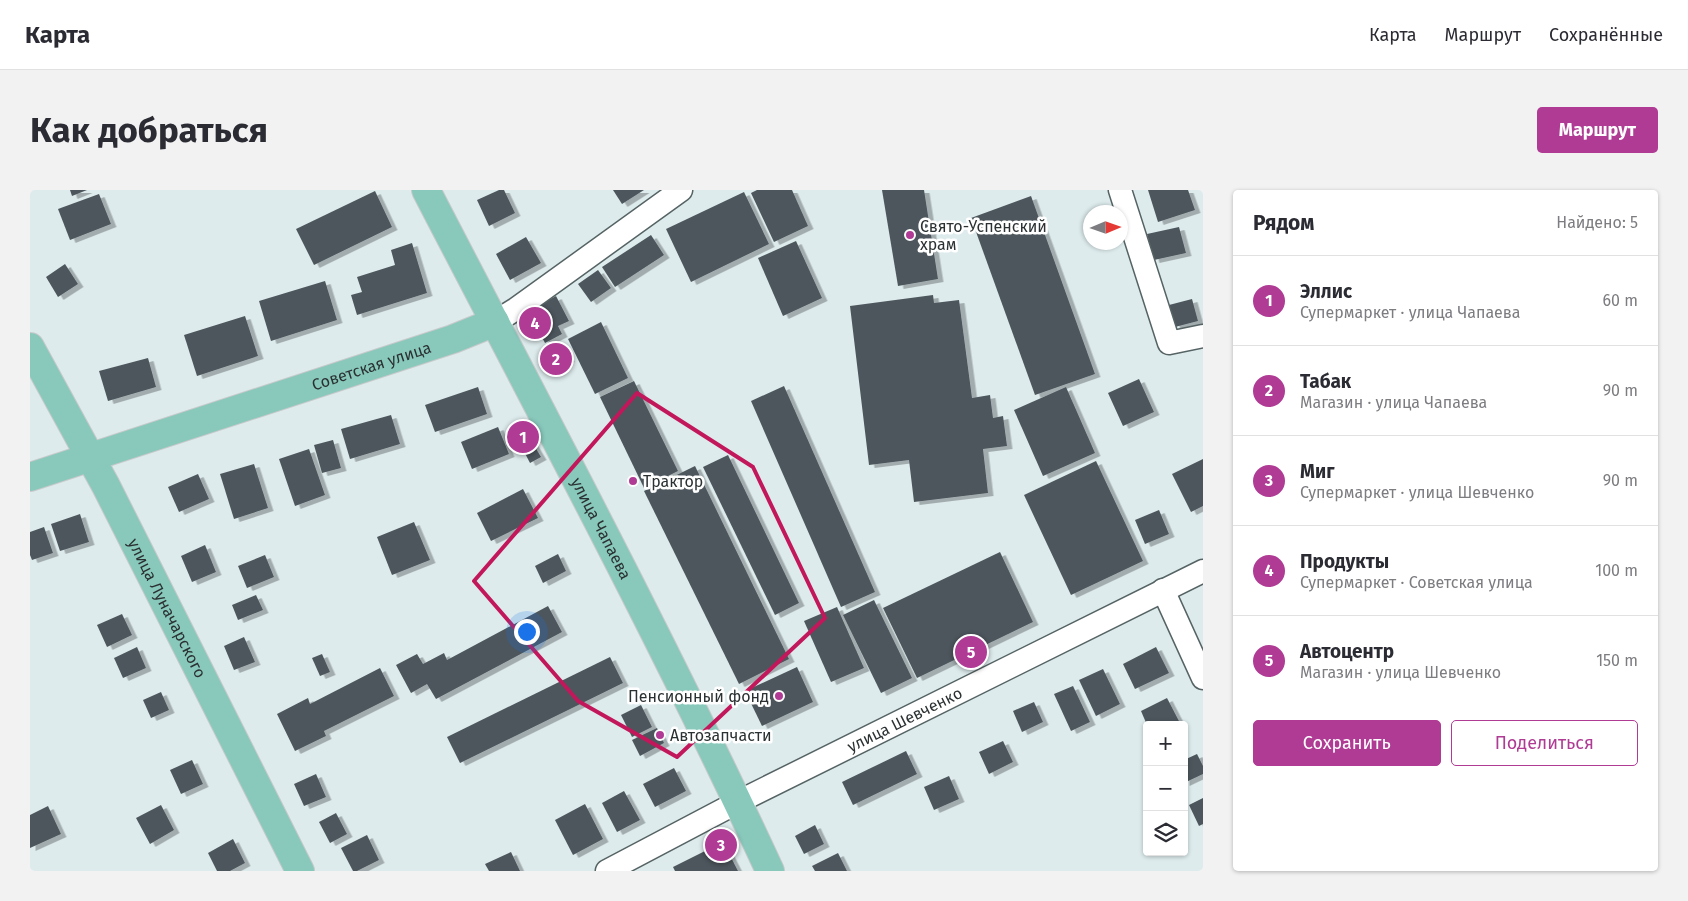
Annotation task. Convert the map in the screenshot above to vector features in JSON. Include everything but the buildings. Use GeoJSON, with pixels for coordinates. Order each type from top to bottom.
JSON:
{"type":"FeatureCollection","features":[{"type":"Feature","properties":{"kind":"main road","name":"улица Чапаева"},"geometry":{"type":"LineString","coordinates":[[426,190],[577,478],[738,802],[770,871]]}},
{"type":"Feature","properties":{"kind":"main road","name":"Советская улица"},"geometry":{"type":"LineString","coordinates":[[30,477],[454,339],[495,322]]}},
{"type":"Feature","properties":{"kind":"main road","name":"улица Луначарского"},"geometry":{"type":"LineString","coordinates":[[30,347],[90,456],[300,871]]}},
{"type":"Feature","properties":{"kind":"street","name":"Советская улица"},"geometry":{"type":"LineString","coordinates":[[495,322],[681,190]]}},
{"type":"Feature","properties":{"kind":"street"},"geometry":{"type":"LineString","coordinates":[[1120,190],[1169,343],[1203,336]]}},
{"type":"Feature","properties":{"kind":"street","name":"улица Шевченко"},"geometry":{"type":"LineString","coordinates":[[607,871],[738,802],[1203,571]]}},
{"type":"Feature","properties":{"kind":"street"},"geometry":{"type":"LineString","coordinates":[[1163,590],[1203,678]]}},
{"type":"Feature","properties":{"kind":"highlighted area"},"geometry":{"type":"Polygon","coordinates":[[[637,393],[753,467],[825,618],[677,757],[578,701],[474,581],[637,393]]]}},
{"type":"Feature","properties":{"kind":"place","name":"Свято-Успенский храм"},"geometry":{"type":"Point","coordinates":[910,235]}},
{"type":"Feature","properties":{"kind":"place","name":"Продукты"},"geometry":{"type":"Point","coordinates":[535,323]}},
{"type":"Feature","properties":{"kind":"place","name":"Табак"},"geometry":{"type":"Point","coordinates":[556,359]}},
{"type":"Feature","properties":{"kind":"place","name":"Эллис"},"geometry":{"type":"Point","coordinates":[523,437]}},
{"type":"Feature","properties":{"kind":"place","name":"Трактор"},"geometry":{"type":"Point","coordinates":[633,481]}},
{"type":"Feature","properties":{"kind":"place","name":"Автоцентр"},"geometry":{"type":"Point","coordinates":[971,652]}},
{"type":"Feature","properties":{"kind":"place","name":"Пенсионный фонд"},"geometry":{"type":"Point","coordinates":[779,696]}},
{"type":"Feature","properties":{"kind":"place","name":"Автозапчасти"},"geometry":{"type":"Point","coordinates":[660,735]}},
{"type":"Feature","properties":{"kind":"place","name":"Миг"},"geometry":{"type":"Point","coordinates":[721,845]}}]}
